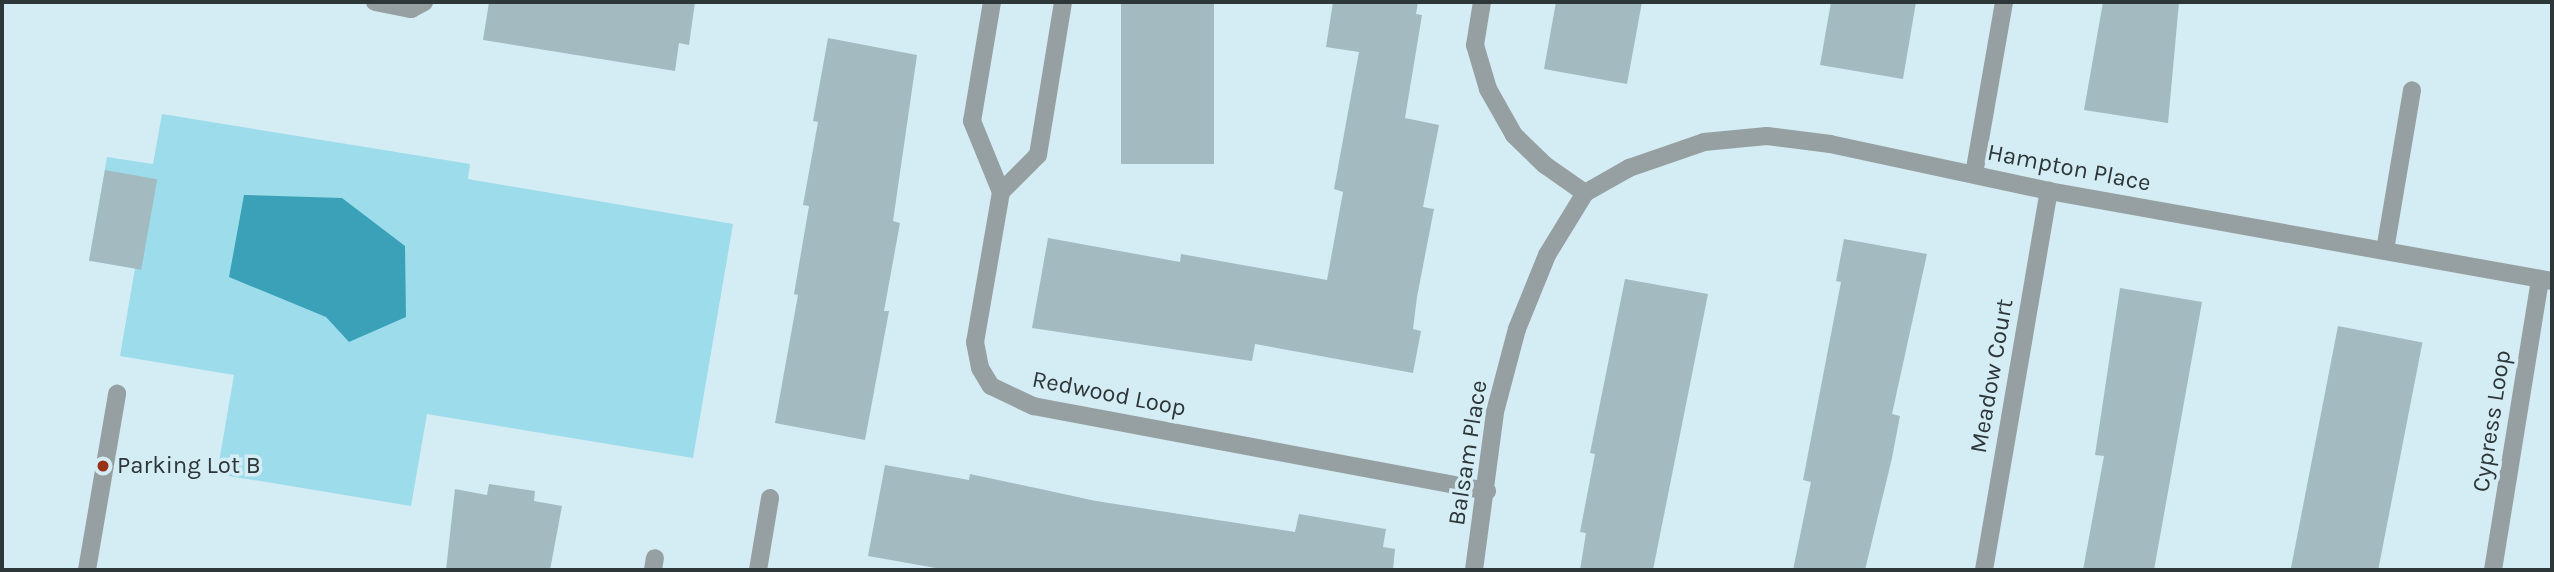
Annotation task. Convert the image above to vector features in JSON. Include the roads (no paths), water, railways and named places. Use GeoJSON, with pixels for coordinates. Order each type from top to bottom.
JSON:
{"type":"FeatureCollection","features":[{"type":"Feature","properties":{"kind":"street"},"geometry":{"type":"LineString","coordinates":[[375,2],[411,9],[424,2]]}},
{"type":"Feature","properties":{"kind":"street"},"geometry":{"type":"LineString","coordinates":[[992,2],[972,121],[1001,192],[1038,155],[1063,2]]}},
{"type":"Feature","properties":{"kind":"street"},"geometry":{"type":"LineString","coordinates":[[1482,2],[1475,45],[1488,89],[1514,135],[1545,165],[1585,193]]}},
{"type":"Feature","properties":{"kind":"street"},"geometry":{"type":"LineString","coordinates":[[1974,174],[2004,2]]}},
{"type":"Feature","properties":{"kind":"street"},"geometry":{"type":"LineString","coordinates":[[2385,250],[2412,90]]}},
{"type":"Feature","properties":{"kind":"street","name":"Hampton Place"},"geometry":{"type":"LineString","coordinates":[[1585,193],[1629,169],[1704,142],[1767,136],[1830,144],[2049,191],[2546,280]]}},
{"type":"Feature","properties":{"kind":"street","name":"Meadow Court"},"geometry":{"type":"LineString","coordinates":[[1984,570],[2049,191]]}},
{"type":"Feature","properties":{"kind":"street","name":"Redwood Loop"},"geometry":{"type":"LineString","coordinates":[[1001,192],[975,342],[980,368],[991,386],[1011,398],[1487,491]]}},
{"type":"Feature","properties":{"kind":"street","name":"Balsam Place"},"geometry":{"type":"LineString","coordinates":[[1474,570],[1487,491],[1495,412],[1517,328],[1547,256],[1585,193]]}},
{"type":"Feature","properties":{"kind":"street","name":"Cypress Loop"},"geometry":{"type":"LineString","coordinates":[[2493,570],[2546,280]]}},
{"type":"Feature","properties":{"kind":"street"},"geometry":{"type":"LineString","coordinates":[[87,570],[117,394]]}},
{"type":"Feature","properties":{"kind":"street"},"geometry":{"type":"LineString","coordinates":[[758,570],[770,498]]}},
{"type":"Feature","properties":{"kind":"place","name":"Parking Lot B"},"geometry":{"type":"Point","coordinates":[103,466]}}]}
